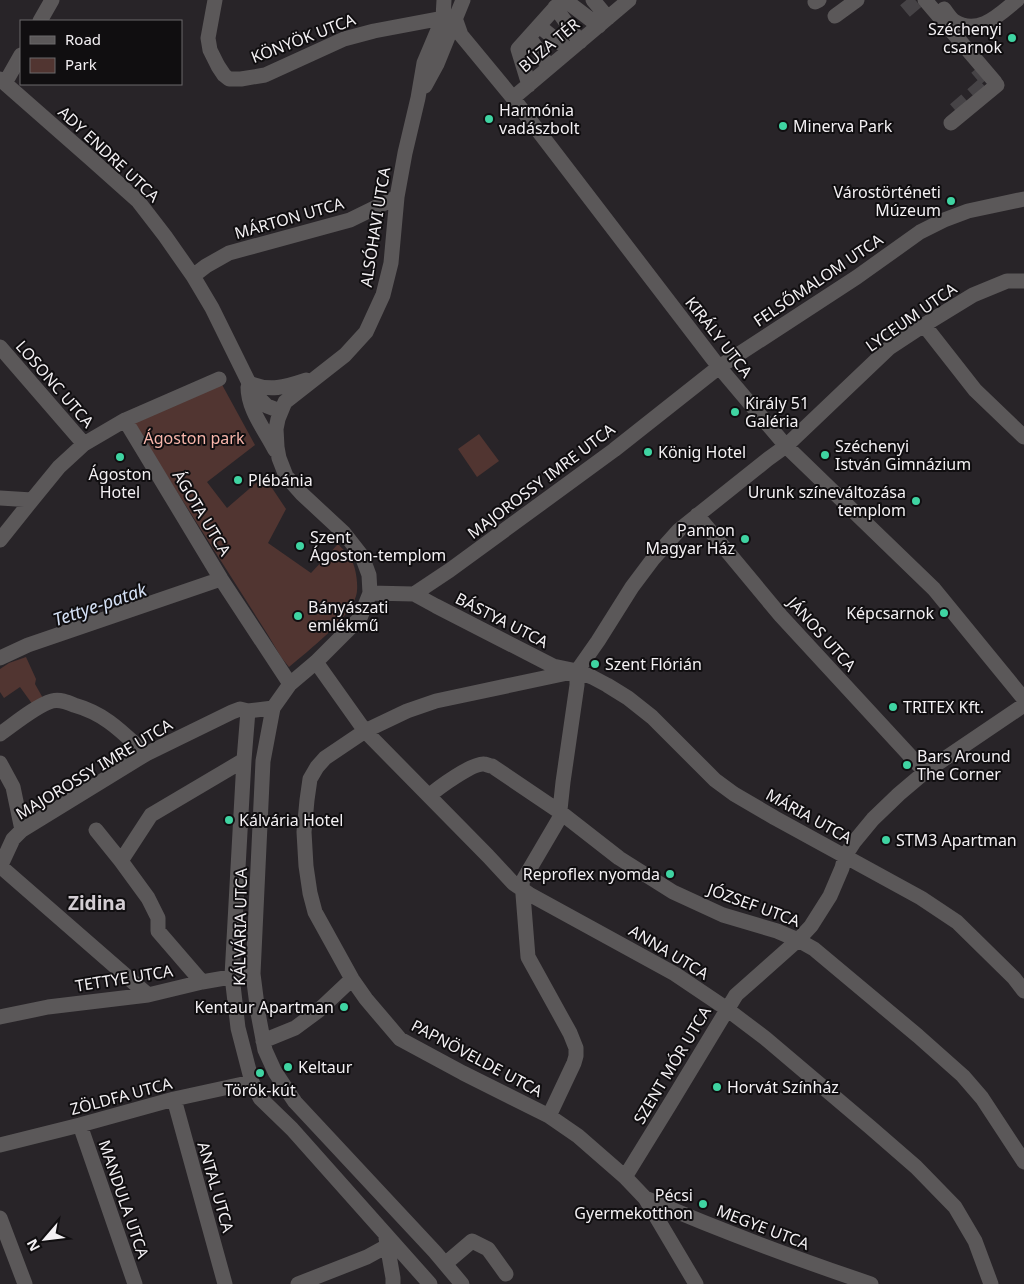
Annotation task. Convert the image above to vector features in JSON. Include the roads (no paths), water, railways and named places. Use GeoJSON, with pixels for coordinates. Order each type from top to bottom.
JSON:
{"type":"FeatureCollection","features":[{"type":"Feature","properties":{"kind":"street"},"geometry":{"type":"LineString","coordinates":[[41,20],[52,0]]}},
{"type":"Feature","properties":{"kind":"street","name":"KÖNYÖK UTCA"},"geometry":{"type":"LineString","coordinates":[[215,0],[208,38],[210,50],[218,66],[229,79],[241,79],[265,74],[344,39],[374,31],[449,18]]}},
{"type":"Feature","properties":{"kind":"street"},"geometry":{"type":"LineString","coordinates":[[444,0],[449,18]]}},
{"type":"Feature","properties":{"kind":"street","name":"ALSÓHAVI UTCA"},"geometry":{"type":"LineString","coordinates":[[280,411],[289,398],[345,355],[366,332],[373,319],[383,295],[391,263],[397,197],[405,152],[418,98],[437,64],[449,18],[463,0]]}},
{"type":"Feature","properties":{"kind":"street"},"geometry":{"type":"LineString","coordinates":[[593,0],[603,22]]}},
{"type":"Feature","properties":{"kind":"street","name":"BÚZA TÉR"},"geometry":{"type":"LineString","coordinates":[[513,98],[630,0]]}},
{"type":"Feature","properties":{"kind":"street"},"geometry":{"type":"LineString","coordinates":[[835,16],[857,0]]}},
{"type":"Feature","properties":{"kind":"street"},"geometry":{"type":"LineString","coordinates":[[925,0],[997,85],[954,117]]}},
{"type":"Feature","properties":{"kind":"street"},"geometry":{"type":"LineString","coordinates":[[937,0],[954,21],[967,27],[978,27],[1017,0]]}},
{"type":"Feature","properties":{"kind":"street"},"geometry":{"type":"LineString","coordinates":[[560,2],[603,22]]}},
{"type":"Feature","properties":{"kind":"street"},"geometry":{"type":"LineString","coordinates":[[528,85],[518,49],[560,2]]}},
{"type":"Feature","properties":{"kind":"street"},"geometry":{"type":"LineString","coordinates":[[560,2],[575,46]]}},
{"type":"Feature","properties":{"kind":"street","name":"KIRÁLY UTCA"},"geometry":{"type":"LineString","coordinates":[[449,18],[513,98],[719,367],[786,446],[934,589],[1024,699]]}},
{"type":"Feature","properties":{"kind":"street"},"geometry":{"type":"LineString","coordinates":[[534,31],[575,46]]}},
{"type":"Feature","properties":{"kind":"street"},"geometry":{"type":"LineString","coordinates":[[534,31],[549,67]]}},
{"type":"Feature","properties":{"kind":"street"},"geometry":{"type":"LineString","coordinates":[[2,81],[20,56]]}},
{"type":"Feature","properties":{"kind":"street","name":"ADY ENDRE UTCA"},"geometry":{"type":"LineString","coordinates":[[2,81],[138,202],[193,276],[212,308],[249,383],[266,406],[280,411]]}},
{"type":"Feature","properties":{"kind":"street","name":"MÁRTON UTCA"},"geometry":{"type":"LineString","coordinates":[[193,276],[229,253],[350,220],[397,197]]}},
{"type":"Feature","properties":{"kind":"street","name":"FELSŐMALOM UTCA"},"geometry":{"type":"LineString","coordinates":[[719,367],[857,277],[920,232],[968,211],[1024,199]]}},
{"type":"Feature","properties":{"kind":"street","name":"LYCEUM UTCA"},"geometry":{"type":"LineString","coordinates":[[577,671],[632,587],[653,559],[679,530],[768,458],[786,446],[889,348],[973,295],[1008,281],[1024,280]]}},
{"type":"Feature","properties":{"kind":"street"},"geometry":{"type":"LineString","coordinates":[[924,325],[975,390],[1024,437]]}},
{"type":"Feature","properties":{"kind":"street","name":"LOSONC UTCA"},"geometry":{"type":"LineString","coordinates":[[0,346],[84,444]]}},
{"type":"Feature","properties":{"kind":"street","name":"MAJOROSSY IMRE UTCA"},"geometry":{"type":"LineString","coordinates":[[414,594],[450,570],[614,450],[719,367]]}},
{"type":"Feature","properties":{"kind":"street"},"geometry":{"type":"LineString","coordinates":[[273,708],[290,684],[316,662],[360,618],[370,593],[369,575],[362,556],[344,533],[286,476],[249,397],[249,383],[258,387],[285,387],[319,375]]}},
{"type":"Feature","properties":{"kind":"street"},"geometry":{"type":"LineString","coordinates":[[0,540],[59,468],[84,444],[125,420],[219,379]]}},
{"type":"Feature","properties":{"kind":"street"},"geometry":{"type":"LineString","coordinates":[[279,458],[276,429],[280,411]]}},
{"type":"Feature","properties":{"kind":"street","name":"ÁGOTA UTCA"},"geometry":{"type":"LineString","coordinates":[[125,420],[221,579],[290,684]]}},
{"type":"Feature","properties":{"kind":"street"},"geometry":{"type":"LineString","coordinates":[[0,498],[32,500]]}},
{"type":"Feature","properties":{"kind":"street","name":"JÁNOS UTCA"},"geometry":{"type":"LineString","coordinates":[[697,515],[781,616],[925,772]]}},
{"type":"Feature","properties":{"kind":"street"},"geometry":{"type":"LineString","coordinates":[[0,658],[28,645],[221,579]]}},
{"type":"Feature","properties":{"kind":"street"},"geometry":{"type":"LineString","coordinates":[[370,593],[414,594]]}},
{"type":"Feature","properties":{"kind":"street","name":"BÁSTYA UTCA"},"geometry":{"type":"LineString","coordinates":[[414,594],[551,665],[577,671]]}},
{"type":"Feature","properties":{"kind":"street","name":"ANNA UTCA"},"geometry":{"type":"LineString","coordinates":[[316,662],[364,731],[513,883],[675,974],[726,1009],[765,1038],[916,1167],[955,1207],[975,1241],[991,1284]]}},
{"type":"Feature","properties":{"kind":"street"},"geometry":{"type":"LineString","coordinates":[[550,1116],[574,1063],[576,1048],[570,1033],[528,957],[522,882],[559,819],[577,685],[577,671]]}},
{"type":"Feature","properties":{"kind":"street","name":"PAPNÖVELDE UTCA"},"geometry":{"type":"LineString","coordinates":[[577,671],[436,701],[407,711],[364,731],[325,758],[310,779],[307,800],[304,832],[310,893],[315,912],[352,979],[370,1006],[400,1039],[550,1116],[578,1136],[645,1198],[696,1284]]}},
{"type":"Feature","properties":{"kind":"street","name":"MÁRIA UTCA"},"geometry":{"type":"LineString","coordinates":[[577,671],[608,685],[628,698],[652,717],[716,780],[734,794],[922,898],[957,922],[1014,978],[1024,991]]}},
{"type":"Feature","properties":{"kind":"street"},"geometry":{"type":"LineString","coordinates":[[0,734],[37,708],[51,701],[60,700],[86,708],[110,721],[146,754]]}},
{"type":"Feature","properties":{"kind":"street","name":"SZENT MÓR UTCA"},"geometry":{"type":"LineString","coordinates":[[624,1177],[726,1009],[736,995],[798,940],[811,926],[830,896],[845,856],[873,819],[925,772],[1024,705]]}},
{"type":"Feature","properties":{"kind":"street","name":"MAJOROSSY IMRE UTCA"},"geometry":{"type":"LineString","coordinates":[[0,866],[13,839],[22,830],[146,754],[240,709],[248,711],[273,708]]}},
{"type":"Feature","properties":{"kind":"street","name":"KÁLVÁRIA UTCA"},"geometry":{"type":"LineString","coordinates":[[273,708],[263,761],[253,974],[265,1050],[275,1072],[295,1102],[462,1284]]}},
{"type":"Feature","properties":{"kind":"street","name":"KÁLVÁRIA UTCA"},"geometry":{"type":"LineString","coordinates":[[248,711],[232,976],[238,1028],[252,1082],[260,1098],[292,1129],[386,1240],[430,1284]]}},
{"type":"Feature","properties":{"kind":"street"},"geometry":{"type":"LineString","coordinates":[[121,861],[151,815],[244,760]]}},
{"type":"Feature","properties":{"kind":"street"},"geometry":{"type":"LineString","coordinates":[[0,763],[13,787],[22,830]]}},
{"type":"Feature","properties":{"kind":"street","name":"JÓZSEF UTCA"},"geometry":{"type":"LineString","coordinates":[[429,796],[475,766],[483,764],[492,766],[560,812],[619,858],[673,892],[724,915],[798,940],[814,949],[963,1076],[982,1098],[1024,1162]]}},
{"type":"Feature","properties":{"kind":"street"},"geometry":{"type":"LineString","coordinates":[[96,830],[148,898],[158,918],[158,931],[202,982]]}},
{"type":"Feature","properties":{"kind":"street"},"geometry":{"type":"LineString","coordinates":[[0,866],[148,995]]}},
{"type":"Feature","properties":{"kind":"street","name":"TETTYE UTCA"},"geometry":{"type":"LineString","coordinates":[[0,1017],[48,1007],[148,995],[232,976],[253,974]]}},
{"type":"Feature","properties":{"kind":"street"},"geometry":{"type":"LineString","coordinates":[[264,1041],[295,1028],[318,1011],[352,979]]}},
{"type":"Feature","properties":{"kind":"street","name":"ZÖLDFA UTCA"},"geometry":{"type":"LineString","coordinates":[[0,1144],[80,1125],[174,1099],[252,1082]]}},
{"type":"Feature","properties":{"kind":"street","name":"ANTAL UTCA"},"geometry":{"type":"LineString","coordinates":[[174,1099],[225,1284]]}},
{"type":"Feature","properties":{"kind":"street","name":"MANDULA UTCA"},"geometry":{"type":"LineString","coordinates":[[80,1125],[135,1284]]}},
{"type":"Feature","properties":{"kind":"street","name":"MEGYE UTCA"},"geometry":{"type":"LineString","coordinates":[[645,1198],[702,1223],[871,1284]]}},
{"type":"Feature","properties":{"kind":"street"},"geometry":{"type":"LineString","coordinates":[[0,1218],[25,1284]]}},
{"type":"Feature","properties":{"kind":"street"},"geometry":{"type":"LineString","coordinates":[[298,1284],[367,1257],[386,1240]]}},
{"type":"Feature","properties":{"kind":"street"},"geometry":{"type":"LineString","coordinates":[[386,1240],[393,1284]]}},
{"type":"Feature","properties":{"kind":"street"},"geometry":{"type":"LineString","coordinates":[[445,1264],[472,1241],[488,1250],[506,1274]]}},
{"type":"Feature","properties":{"kind":"tunnel"},"geometry":{"type":"LineString","coordinates":[[905,11],[918,0]]}},
{"type":"Feature","properties":{"kind":"tunnel"},"geometry":{"type":"LineString","coordinates":[[955,110],[988,81],[977,68]]}},
{"type":"Feature","properties":{"kind":"place","name":"Széchenyi csarnok"},"geometry":{"type":"Point","coordinates":[1012,38]}},
{"type":"Feature","properties":{"kind":"place","name":"Harmónia vadászbolt"},"geometry":{"type":"Point","coordinates":[489,119]}},
{"type":"Feature","properties":{"kind":"place","name":"Minerva Park"},"geometry":{"type":"Point","coordinates":[783,126]}},
{"type":"Feature","properties":{"kind":"place","name":"Várostörténeti Múzeum"},"geometry":{"type":"Point","coordinates":[951,201]}},
{"type":"Feature","properties":{"kind":"place","name":"Király 51 Galéria"},"geometry":{"type":"Point","coordinates":[735,412]}},
{"type":"Feature","properties":{"kind":"place","name":"König Hotel"},"geometry":{"type":"Point","coordinates":[648,452]}},
{"type":"Feature","properties":{"kind":"place","name":"Széchenyi István Gimnázium"},"geometry":{"type":"Point","coordinates":[825,455]}},
{"type":"Feature","properties":{"kind":"place","name":"Ágoston Hotel"},"geometry":{"type":"Point","coordinates":[120,457]}},
{"type":"Feature","properties":{"kind":"place","name":"Plébánia"},"geometry":{"type":"Point","coordinates":[238,480]}},
{"type":"Feature","properties":{"kind":"place","name":"Urunk színeváltozása templom"},"geometry":{"type":"Point","coordinates":[916,501]}},
{"type":"Feature","properties":{"kind":"place","name":"Pannon Magyar Ház"},"geometry":{"type":"Point","coordinates":[745,539]}},
{"type":"Feature","properties":{"kind":"place","name":"Szent Ágoston-templom"},"geometry":{"type":"Point","coordinates":[300,546]}},
{"type":"Feature","properties":{"kind":"place","name":"Képcsarnok"},"geometry":{"type":"Point","coordinates":[944,613]}},
{"type":"Feature","properties":{"kind":"place","name":"Bányászati emlékmű"},"geometry":{"type":"Point","coordinates":[298,616]}},
{"type":"Feature","properties":{"kind":"place","name":"Szent Flórián"},"geometry":{"type":"Point","coordinates":[595,664]}},
{"type":"Feature","properties":{"kind":"place","name":"TRITEX Kft."},"geometry":{"type":"Point","coordinates":[893,707]}},
{"type":"Feature","properties":{"kind":"place","name":"Bars Around The Corner"},"geometry":{"type":"Point","coordinates":[907,765]}},
{"type":"Feature","properties":{"kind":"place","name":"Kálvária Hotel"},"geometry":{"type":"Point","coordinates":[229,820]}},
{"type":"Feature","properties":{"kind":"place","name":"STM3 Apartman"},"geometry":{"type":"Point","coordinates":[886,840]}},
{"type":"Feature","properties":{"kind":"place","name":"Reproflex nyomda"},"geometry":{"type":"Point","coordinates":[670,874]}},
{"type":"Feature","properties":{"kind":"place","name":"Kentaur Apartman"},"geometry":{"type":"Point","coordinates":[344,1007]}},
{"type":"Feature","properties":{"kind":"place","name":"Keltaur"},"geometry":{"type":"Point","coordinates":[288,1067]}},
{"type":"Feature","properties":{"kind":"place","name":"Török-kút"},"geometry":{"type":"Point","coordinates":[260,1073]}},
{"type":"Feature","properties":{"kind":"place","name":"Horvát Színház"},"geometry":{"type":"Point","coordinates":[717,1087]}},
{"type":"Feature","properties":{"kind":"place","name":"Pécsi Gyermekotthon"},"geometry":{"type":"Point","coordinates":[703,1204]}},
{"type":"Feature","properties":{"kind":"district","name":"Zidina"},"geometry":{"type":"Point","coordinates":[97,903]}},
{"type":"Feature","properties":{"kind":"park label","name":"Ágoston park"},"geometry":{"type":"Point","coordinates":[194,438]}},
{"type":"Feature","properties":{"kind":"water label","name":"Tettye-patak"},"geometry":{"type":"Point","coordinates":[100,605]}}]}
